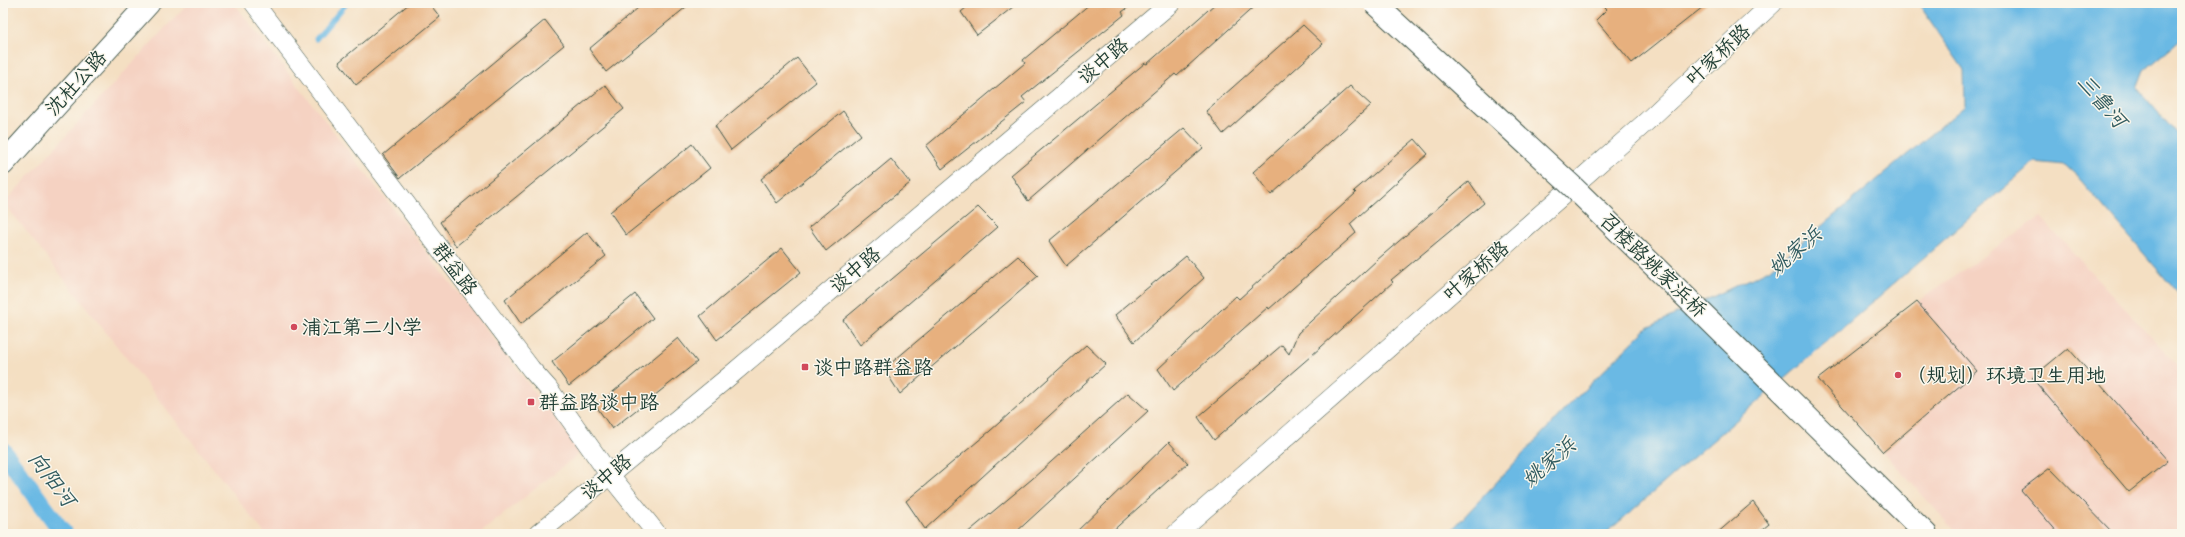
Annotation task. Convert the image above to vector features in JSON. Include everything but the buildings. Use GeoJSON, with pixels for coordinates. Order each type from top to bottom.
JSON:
{"type":"FeatureCollection","features":[{"type":"Feature","properties":{"kind":"street","name":"沈杜公路"},"geometry":{"type":"LineString","coordinates":[[3,164],[149,3]]}},
{"type":"Feature","properties":{"kind":"street","name":"群益路"},"geometry":{"type":"LineString","coordinates":[[254,3],[508,340],[548,388],[609,474],[657,534]]}},
{"type":"Feature","properties":{"kind":"street","name":"谈中路"},"geometry":{"type":"LineString","coordinates":[[538,534],[737,369],[1171,3]]}},
{"type":"Feature","properties":{"kind":"street","name":"召楼路姚家浜桥"},"geometry":{"type":"LineString","coordinates":[[1374,3],[1572,186],[1926,534]]}},
{"type":"Feature","properties":{"kind":"street","name":"叶家桥路"},"geometry":{"type":"LineString","coordinates":[[1176,534],[1646,122],[1773,3]]}},
{"type":"Feature","properties":{"kind":"shaded area","name":"浦江第二小学"},"geometry":{"type":"Polygon","coordinates":[[[188,3],[234,3],[581,452],[479,534],[265,534],[4,203],[188,3]]]}},
{"type":"Feature","properties":{"kind":"shaded area"},"geometry":{"type":"Polygon","coordinates":[[[2040,217],[2182,370],[2182,534],[1958,534],[1883,452],[1977,371],[1917,302],[2040,217]]]}},
{"type":"Feature","properties":{"kind":"water"},"geometry":{"type":"Polygon","coordinates":[[[1918,3],[2182,3],[2182,38],[2144,70],[2137,88],[2182,140],[2182,298],[2077,176],[2065,165],[2034,162],[1605,534],[1448,534],[1567,407],[1647,328],[1769,270],[1965,106],[1964,70],[1918,3]]]}},
{"type":"Feature","properties":{"kind":"waterway"},"geometry":{"type":"LineString","coordinates":[[316,39],[347,3]]}},
{"type":"Feature","properties":{"kind":"waterway","name":"向阳河"},"geometry":{"type":"LineString","coordinates":[[3,451],[64,534]]}},
{"type":"Feature","properties":{"kind":"place","name":"浦江第二小学"},"geometry":{"type":"Point","coordinates":[294,327]}},
{"type":"Feature","properties":{"kind":"place","name":"谈中路群益路"},"geometry":{"type":"Point","coordinates":[805,367]}},
{"type":"Feature","properties":{"kind":"place","name":"（规划）环境卫生用地"},"geometry":{"type":"Point","coordinates":[1898,375]}},
{"type":"Feature","properties":{"kind":"place","name":"群益路谈中路"},"geometry":{"type":"Point","coordinates":[531,402]}},
{"type":"Feature","properties":{"kind":"water label","name":"三鲁河"},"geometry":{"type":"Point","coordinates":[2102,101]}},
{"type":"Feature","properties":{"kind":"water label","name":"姚家浜"},"geometry":{"type":"Point","coordinates":[1795,251]}},
{"type":"Feature","properties":{"kind":"water label","name":"姚家浜"},"geometry":{"type":"Point","coordinates":[1549,462]}}]}
